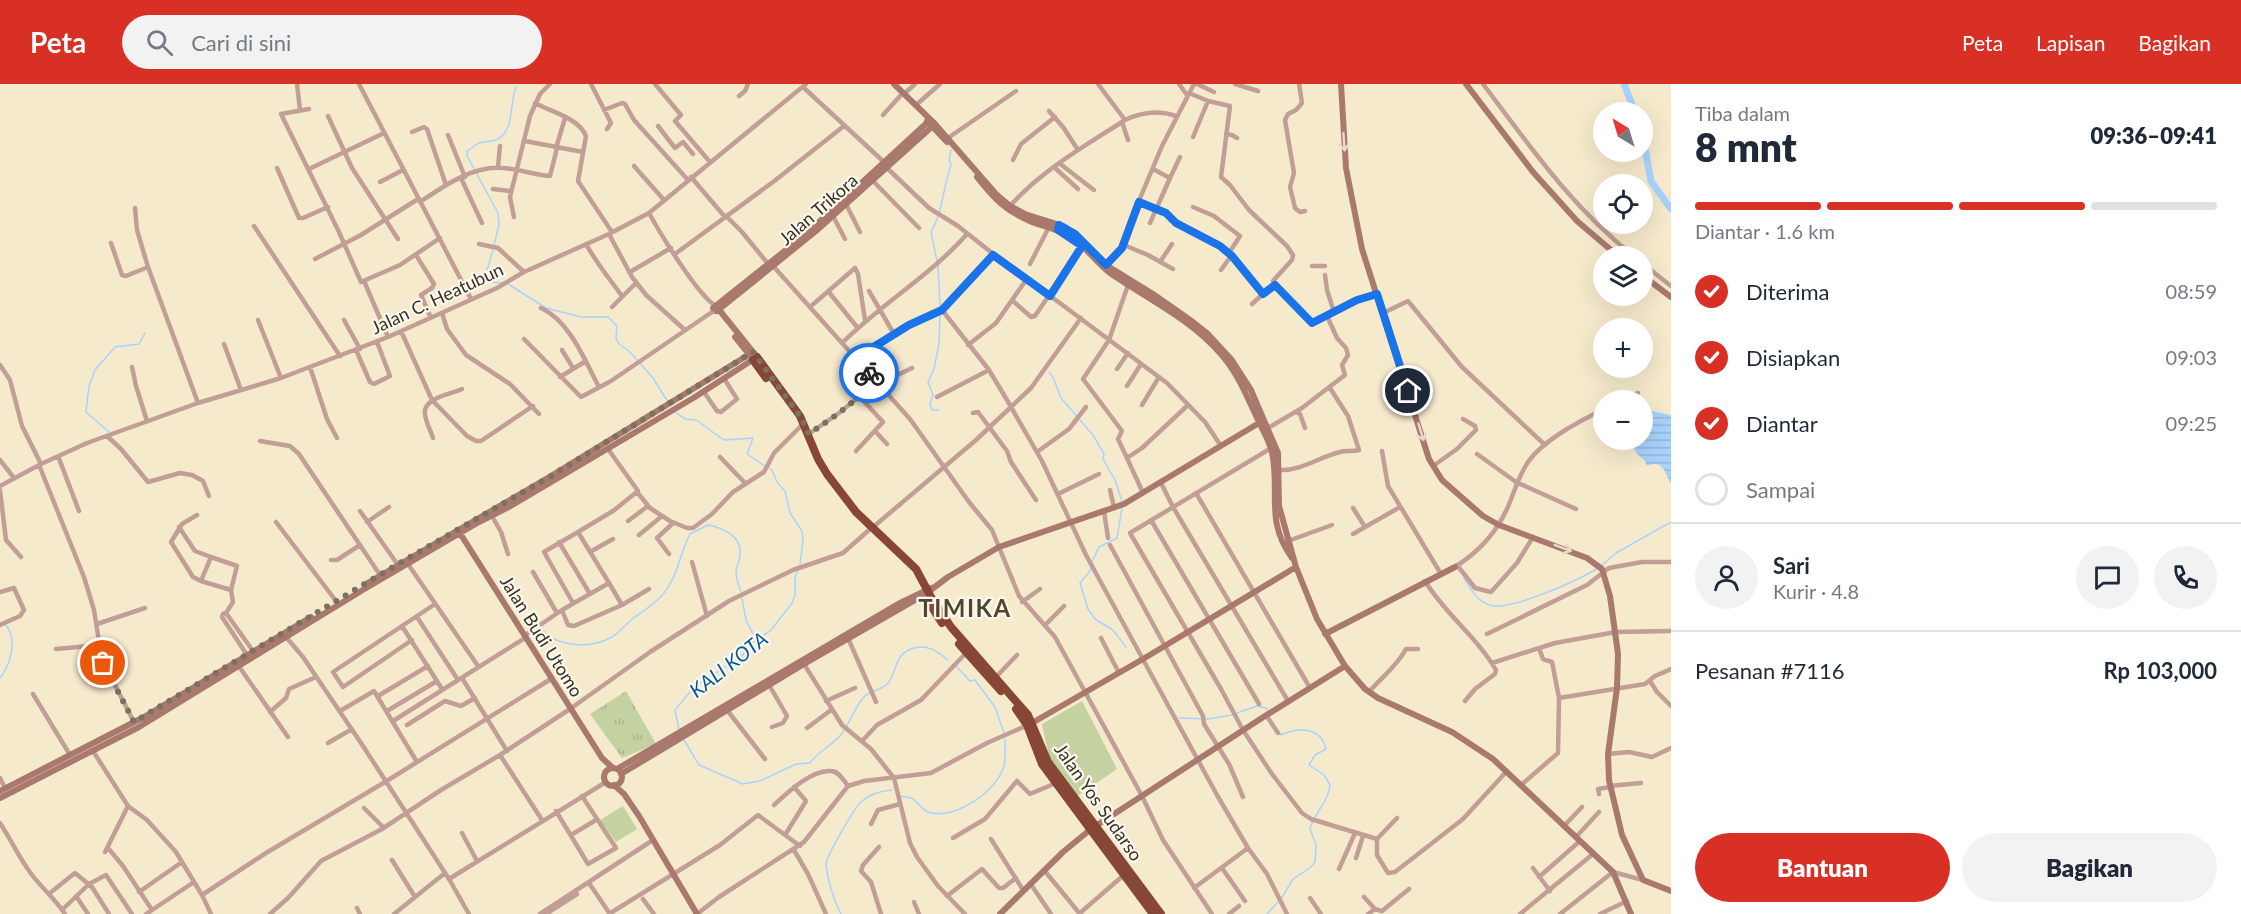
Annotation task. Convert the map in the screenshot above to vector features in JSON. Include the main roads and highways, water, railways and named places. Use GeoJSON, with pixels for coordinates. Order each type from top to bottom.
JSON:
{"type":"FeatureCollection","features":[{"type":"Feature","properties":{"kind":"highway","name":"Jalan Yos Sudarso"},"geometry":{"type":"LineString","coordinates":[[753,356],[807,436]]}},
{"type":"Feature","properties":{"kind":"highway","name":"Jalan Yos Sudarso"},"geometry":{"type":"LineString","coordinates":[[753,356],[800,416],[813,458],[828,481],[851,513],[915,575],[951,627],[996,677],[1030,724],[1048,762],[1154,914]]}},
{"type":"Feature","properties":{"kind":"highway","name":"Jalan Yos Sudarso"},"geometry":{"type":"LineString","coordinates":[[927,591],[935,615],[1030,724],[1040,759],[1056,783],[1161,914]]}},
{"type":"Feature","properties":{"kind":"main road"},"geometry":{"type":"LineString","coordinates":[[890,84],[916,105],[995,200],[1017,215],[1049,227],[1058,227],[1082,246],[1104,269],[1192,324],[1219,352],[1233,370],[1259,423],[1278,453],[1279,506],[1295,564],[1325,634],[1345,666],[1369,692],[1378,698],[1452,732],[1488,754],[1613,872],[1631,914]]}},
{"type":"Feature","properties":{"kind":"main road"},"geometry":{"type":"LineString","coordinates":[[894,84],[948,138],[996,194],[1010,206],[1075,234],[1106,265],[1154,294],[1215,341],[1243,375],[1268,428],[1275,466],[1276,520],[1287,552],[1295,564]]}},
{"type":"Feature","properties":{"kind":"main road"},"geometry":{"type":"LineString","coordinates":[[1341,84],[1346,168],[1362,249],[1433,466],[1442,480],[1483,516],[1498,525],[1561,547],[1596,563],[1602,571],[1610,596],[1618,654],[1617,688],[1608,754],[1609,786],[1622,835],[1643,880],[1671,891]]}},
{"type":"Feature","properties":{"kind":"main road"},"geometry":{"type":"LineString","coordinates":[[1466,84],[1533,172],[1577,221],[1606,246]]}},
{"type":"Feature","properties":{"kind":"main road","name":"Jalan Trikora"},"geometry":{"type":"LineString","coordinates":[[771,266],[932,123]]}},
{"type":"Feature","properties":{"kind":"main road","name":"Jalan Trikora"},"geometry":{"type":"LineString","coordinates":[[715,309],[833,216],[871,179]]}},
{"type":"Feature","properties":{"kind":"main road"},"geometry":{"type":"LineString","coordinates":[[1653,283],[1671,297]]}},
{"type":"Feature","properties":{"kind":"main road","name":"Jalan Yos Sudarso"},"geometry":{"type":"LineString","coordinates":[[715,309],[753,356]]}},
{"type":"Feature","properties":{"kind":"main road"},"geometry":{"type":"LineString","coordinates":[[3,789],[134,722],[398,564],[608,449],[640,425],[695,398],[725,380],[753,356]]}},
{"type":"Feature","properties":{"kind":"main road"},"geometry":{"type":"LineString","coordinates":[[0,798],[139,727],[459,531],[492,516],[691,391],[753,356]]}},
{"type":"Feature","properties":{"kind":"main road"},"geometry":{"type":"LineString","coordinates":[[691,391],[695,398]]}},
{"type":"Feature","properties":{"kind":"main road"},"geometry":{"type":"LineString","coordinates":[[605,772],[617,775],[999,547],[1114,507],[1161,483],[1259,423]]}},
{"type":"Feature","properties":{"kind":"main road","name":"Jalan Budi Utomo"},"geometry":{"type":"LineString","coordinates":[[459,531],[570,710],[602,758],[617,775],[606,782],[602,758]]}},
{"type":"Feature","properties":{"kind":"main road"},"geometry":{"type":"LineString","coordinates":[[1030,724],[1255,592],[1295,564]]}},
{"type":"Feature","properties":{"kind":"main road"},"geometry":{"type":"LineString","coordinates":[[1325,634],[1456,566]]}},
{"type":"Feature","properties":{"kind":"main road"},"geometry":{"type":"LineString","coordinates":[[617,775],[768,683],[927,591]]}},
{"type":"Feature","properties":{"kind":"main road"},"geometry":{"type":"LineString","coordinates":[[1000,914],[1008,911],[1030,883],[1093,827],[1345,666]]}},
{"type":"Feature","properties":{"kind":"main road"},"geometry":{"type":"LineString","coordinates":[[617,775],[624,794],[697,914]]}},
{"type":"Feature","properties":{"kind":"water"},"geometry":{"type":"Polygon","coordinates":[[[1653,411],[1671,415],[1671,484],[1663,468],[1657,464],[1647,466],[1635,450],[1653,450],[1653,411]]]}},
{"type":"Feature","properties":{"kind":"waterway"},"geometry":{"type":"LineString","coordinates":[[1624,84],[1631,102]]}},
{"type":"Feature","properties":{"kind":"waterway","name":"KALI KOTA"},"geometry":{"type":"LineString","coordinates":[[494,245],[499,225],[498,213],[467,156],[467,151],[479,143],[496,140],[503,135],[509,122],[516,87]]}},
{"type":"Feature","properties":{"kind":"waterway"},"geometry":{"type":"LineString","coordinates":[[937,261],[931,232],[938,216],[951,165],[949,160],[951,150]]}},
{"type":"Feature","properties":{"kind":"waterway"},"geometry":{"type":"LineString","coordinates":[[1647,162],[1651,181],[1671,209]]}},
{"type":"Feature","properties":{"kind":"waterway","name":"KALI KOTA"},"geometry":{"type":"LineString","coordinates":[[493,250],[485,277],[490,282],[503,283]]}},
{"type":"Feature","properties":{"kind":"waterway"},"geometry":{"type":"LineString","coordinates":[[938,265],[940,306]]}},
{"type":"Feature","properties":{"kind":"waterway","name":"KALI KOTA"},"geometry":{"type":"LineString","coordinates":[[508,284],[546,308],[581,317],[608,317],[617,326],[618,343],[629,351],[653,378],[668,402]]}},
{"type":"Feature","properties":{"kind":"waterway"},"geometry":{"type":"LineString","coordinates":[[939,410],[932,410],[930,404],[933,395],[928,382],[934,369],[939,344],[940,313]]}},
{"type":"Feature","properties":{"kind":"waterway"},"geometry":{"type":"LineString","coordinates":[[109,432],[86,412],[89,386],[95,370],[115,347],[139,344],[145,333]]}},
{"type":"Feature","properties":{"kind":"waterway"},"geometry":{"type":"LineString","coordinates":[[1049,372],[1061,398],[1093,435],[1104,454],[1103,459],[1115,480],[1122,501]]}},
{"type":"Feature","properties":{"kind":"waterway","name":"KALI KOTA"},"geometry":{"type":"LineString","coordinates":[[674,411],[685,419],[696,420],[724,440],[753,438],[747,454],[765,466]]}},
{"type":"Feature","properties":{"kind":"waterway","name":"KALI KOTA"},"geometry":{"type":"LineString","coordinates":[[769,468],[785,491],[790,513],[802,531],[800,565]]}},
{"type":"Feature","properties":{"kind":"waterway"},"geometry":{"type":"LineString","coordinates":[[1092,562],[1099,547],[1117,538],[1122,508]]}},
{"type":"Feature","properties":{"kind":"waterway"},"geometry":{"type":"LineString","coordinates":[[1602,565],[1616,553],[1671,522]]}},
{"type":"Feature","properties":{"kind":"waterway"},"geometry":{"type":"LineString","coordinates":[[540,628],[555,639],[573,644],[592,644],[610,638],[661,597],[673,579],[690,534],[708,525],[720,528],[738,542],[740,554],[736,575],[741,592]]}},
{"type":"Feature","properties":{"kind":"waterway"},"geometry":{"type":"LineString","coordinates":[[1091,567],[1080,583],[1088,609],[1095,619],[1113,630],[1126,647]]}},
{"type":"Feature","properties":{"kind":"waterway"},"geometry":{"type":"LineString","coordinates":[[1464,578],[1474,594],[1481,600],[1489,605],[1499,606],[1544,594],[1598,568]]}},
{"type":"Feature","properties":{"kind":"waterway","name":"KALI KOTA"},"geometry":{"type":"LineString","coordinates":[[679,730],[675,710],[695,686],[740,658],[753,643],[771,630],[792,603],[795,595],[795,577],[798,571]]}},
{"type":"Feature","properties":{"kind":"waterway"},"geometry":{"type":"LineString","coordinates":[[742,598],[746,620],[756,640]]}},
{"type":"Feature","properties":{"kind":"waterway"},"geometry":{"type":"LineString","coordinates":[[0,678],[12,651],[11,636],[5,624]]}},
{"type":"Feature","properties":{"kind":"waterway","name":"KALI KOTA"},"geometry":{"type":"LineString","coordinates":[[684,740],[699,765],[743,784],[760,781],[796,764],[810,763],[839,737],[865,696],[889,682],[899,659],[906,652],[916,647],[926,647],[948,660]]}},
{"type":"Feature","properties":{"kind":"waterway","name":"KALI KOTA"},"geometry":{"type":"LineString","coordinates":[[956,666],[970,681],[975,680],[995,707],[1004,733]]}},
{"type":"Feature","properties":{"kind":"waterway"},"geometry":{"type":"LineString","coordinates":[[1237,713],[1257,706],[1268,710]]}},
{"type":"Feature","properties":{"kind":"waterway"},"geometry":{"type":"LineString","coordinates":[[1179,718],[1208,719],[1232,715]]}},
{"type":"Feature","properties":{"kind":"waterway"},"geometry":{"type":"LineString","coordinates":[[1280,733],[1281,735],[1302,730],[1319,736],[1326,749],[1315,755],[1309,765],[1324,775],[1330,785],[1327,796],[1310,829],[1316,845],[1315,862],[1293,879],[1281,899]]}},
{"type":"Feature","properties":{"kind":"waterway","name":"KALI KOTA"},"geometry":{"type":"LineString","coordinates":[[900,796],[913,799],[925,811],[931,813],[952,812],[963,807],[984,793],[1000,775],[1005,763],[1005,739]]}},
{"type":"Feature","properties":{"kind":"waterway","name":"KALI KOTA"},"geometry":{"type":"LineString","coordinates":[[841,914],[833,896],[826,865],[827,860],[841,832],[862,801],[876,793],[892,790]]}},
{"type":"Feature","properties":{"kind":"waterway"},"geometry":{"type":"LineString","coordinates":[[1267,914],[1278,902]]}},
{"type":"Feature","properties":{"kind":"district","name":"TIMIKA"},"geometry":{"type":"Point","coordinates":[965,607]}}]}
